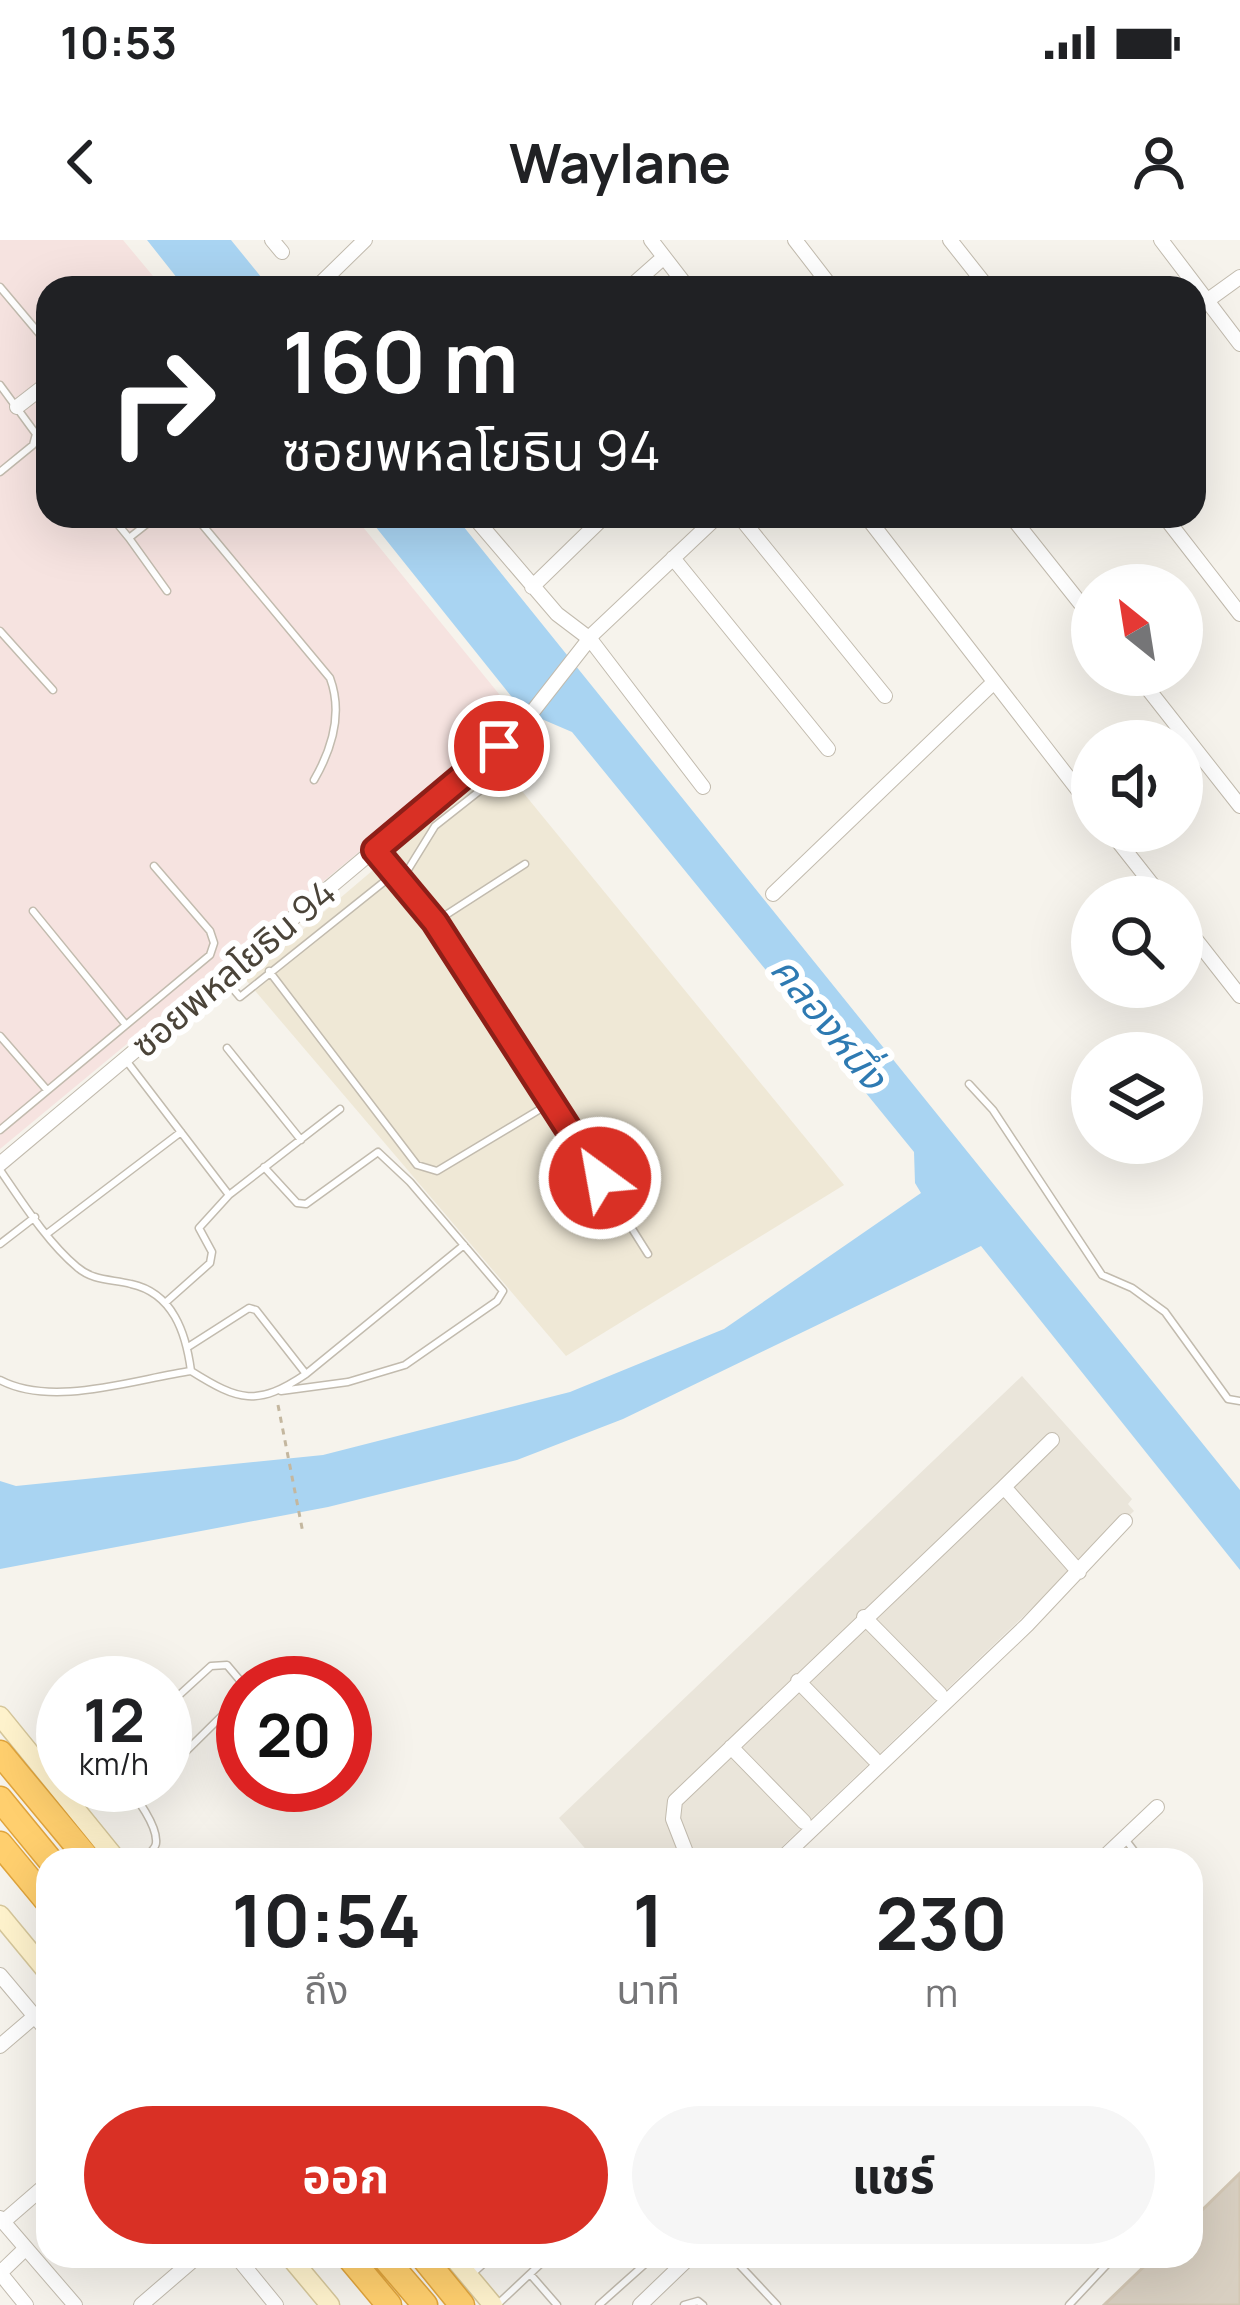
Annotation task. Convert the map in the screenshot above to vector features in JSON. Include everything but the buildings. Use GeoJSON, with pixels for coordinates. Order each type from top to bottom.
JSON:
{"type":"FeatureCollection","features":[{"type":"Feature","properties":{"kind":"highway"},"geometry":{"type":"LineString","coordinates":[[0,1753],[78,1848]]}},
{"type":"Feature","properties":{"kind":"highway"},"geometry":{"type":"LineString","coordinates":[[0,1798],[40,1848]]}},
{"type":"Feature","properties":{"kind":"highway"},"geometry":{"type":"LineString","coordinates":[[0,1842],[36,1885]]}},
{"type":"Feature","properties":{"kind":"highway"},"geometry":{"type":"LineString","coordinates":[[352,2268],[378,2305]]}},
{"type":"Feature","properties":{"kind":"highway"},"geometry":{"type":"LineString","coordinates":[[355,2268],[389,2305]]}},
{"type":"Feature","properties":{"kind":"highway"},"geometry":{"type":"LineString","coordinates":[[393,2268],[424,2305]]}},
{"type":"Feature","properties":{"kind":"highway"},"geometry":{"type":"LineString","coordinates":[[432,2268],[462,2305]]}},
{"type":"Feature","properties":{"kind":"main road"},"geometry":{"type":"LineString","coordinates":[[0,1716],[36,1753]]}},
{"type":"Feature","properties":{"kind":"main road"},"geometry":{"type":"LineString","coordinates":[[86,1812],[109,1848]]}},
{"type":"Feature","properties":{"kind":"main road"},"geometry":{"type":"LineString","coordinates":[[0,1915],[36,1958]]}},
{"type":"Feature","properties":{"kind":"main road"},"geometry":{"type":"LineString","coordinates":[[299,2268],[330,2305]]}},
{"type":"Feature","properties":{"kind":"main road"},"geometry":{"type":"LineString","coordinates":[[462,2268],[494,2305]]}},
{"type":"Feature","properties":{"kind":"street"},"geometry":{"type":"LineString","coordinates":[[328,276],[365,240]]}},
{"type":"Feature","properties":{"kind":"street"},"geometry":{"type":"LineString","coordinates":[[650,240],[679,276]]}},
{"type":"Feature","properties":{"kind":"street"},"geometry":{"type":"LineString","coordinates":[[795,240],[823,276]]}},
{"type":"Feature","properties":{"kind":"street"},"geometry":{"type":"LineString","coordinates":[[950,240],[978,276]]}},
{"type":"Feature","properties":{"kind":"street"},"geometry":{"type":"LineString","coordinates":[[1161,240],[1189,276]]}},
{"type":"Feature","properties":{"kind":"street"},"geometry":{"type":"LineString","coordinates":[[643,276],[664,257]]}},
{"type":"Feature","properties":{"kind":"street"},"geometry":{"type":"LineString","coordinates":[[1208,300],[1240,278]]}},
{"type":"Feature","properties":{"kind":"street"},"geometry":{"type":"LineString","coordinates":[[1206,297],[1240,344]]}},
{"type":"Feature","properties":{"kind":"street"},"geometry":{"type":"LineString","coordinates":[[17,407],[36,392]]}},
{"type":"Feature","properties":{"kind":"street"},"geometry":{"type":"LineString","coordinates":[[483,528],[587,643],[703,787]]}},
{"type":"Feature","properties":{"kind":"street"},"geometry":{"type":"LineString","coordinates":[[532,586],[592,528]]}},
{"type":"Feature","properties":{"kind":"street","name":"ซอยพหลโยธิน 94"},"geometry":{"type":"LineString","coordinates":[[0,1167],[526,720],[587,643],[705,528]]}},
{"type":"Feature","properties":{"kind":"street"},"geometry":{"type":"LineString","coordinates":[[749,528],[885,696]]}},
{"type":"Feature","properties":{"kind":"street"},"geometry":{"type":"LineString","coordinates":[[875,528],[1071,781]]}},
{"type":"Feature","properties":{"kind":"street"},"geometry":{"type":"LineString","coordinates":[[1021,528],[1071,592]]}},
{"type":"Feature","properties":{"kind":"street"},"geometry":{"type":"LineString","coordinates":[[1173,528],[1240,614]]}},
{"type":"Feature","properties":{"kind":"street"},"geometry":{"type":"LineString","coordinates":[[674,558],[828,749]]}},
{"type":"Feature","properties":{"kind":"street"},"geometry":{"type":"LineString","coordinates":[[773,894],[993,683]]}},
{"type":"Feature","properties":{"kind":"street"},"geometry":{"type":"LineString","coordinates":[[1154,696],[1240,806]]}},
{"type":"Feature","properties":{"kind":"street"},"geometry":{"type":"LineString","coordinates":[[1127,852],[1145,876]]}},
{"type":"Feature","properties":{"kind":"street"},"geometry":{"type":"LineString","coordinates":[[1203,948],[1240,995]]}},
{"type":"Feature","properties":{"kind":"street"},"geometry":{"type":"LineString","coordinates":[[684,1848],[673,1819],[675,1801],[1052,1440]]}},
{"type":"Feature","properties":{"kind":"street"},"geometry":{"type":"LineString","coordinates":[[1004,1487],[1078,1572]]}},
{"type":"Feature","properties":{"kind":"street"},"geometry":{"type":"LineString","coordinates":[[792,1848],[1125,1521]]}},
{"type":"Feature","properties":{"kind":"street"},"geometry":{"type":"LineString","coordinates":[[864,1617],[940,1694]]}},
{"type":"Feature","properties":{"kind":"street"},"geometry":{"type":"LineString","coordinates":[[798,1681],[874,1759]]}},
{"type":"Feature","properties":{"kind":"street"},"geometry":{"type":"LineString","coordinates":[[730,1747],[804,1822]]}},
{"type":"Feature","properties":{"kind":"street"},"geometry":{"type":"LineString","coordinates":[[1114,1848],[1156,1807]]}},
{"type":"Feature","properties":{"kind":"street"},"geometry":{"type":"LineString","coordinates":[[0,1975],[35,2016],[0,2046]]}},
{"type":"Feature","properties":{"kind":"street"},"geometry":{"type":"LineString","coordinates":[[36,2193],[2,2220],[36,2260]]}},
{"type":"Feature","properties":{"kind":"street"},"geometry":{"type":"LineString","coordinates":[[26,2248],[0,2273],[26,2305]]}},
{"type":"Feature","properties":{"kind":"street"},"geometry":{"type":"LineString","coordinates":[[43,2268],[75,2305]]}},
{"type":"Feature","properties":{"kind":"street"},"geometry":{"type":"LineString","coordinates":[[141,2305],[184,2268]]}},
{"type":"Feature","properties":{"kind":"street"},"geometry":{"type":"LineString","coordinates":[[246,2268],[276,2305]]}},
{"type":"Feature","properties":{"kind":"street"},"geometry":{"type":"LineString","coordinates":[[640,2305],[679,2268]]}},
{"type":"Feature","properties":{"kind":"lane"},"geometry":{"type":"LineString","coordinates":[[0,287],[36,330]]}},
{"type":"Feature","properties":{"kind":"lane"},"geometry":{"type":"LineString","coordinates":[[0,385],[36,434],[0,472]]}},
{"type":"Feature","properties":{"kind":"lane"},"geometry":{"type":"LineString","coordinates":[[121,528],[167,591]]}},
{"type":"Feature","properties":{"kind":"lane"},"geometry":{"type":"LineString","coordinates":[[129,538],[142,528]]}},
{"type":"Feature","properties":{"kind":"lane"},"geometry":{"type":"LineString","coordinates":[[205,528],[330,678],[337,708],[334,728],[326,760],[314,780]]}},
{"type":"Feature","properties":{"kind":"lane"},"geometry":{"type":"LineString","coordinates":[[0,631],[53,690]]}},
{"type":"Feature","properties":{"kind":"lane"},"geometry":{"type":"LineString","coordinates":[[223,976],[240,997],[398,877],[434,826],[506,770]]}},
{"type":"Feature","properties":{"kind":"lane"},"geometry":{"type":"LineString","coordinates":[[375,850],[435,922],[648,1254]]}},
{"type":"Feature","properties":{"kind":"lane"},"geometry":{"type":"LineString","coordinates":[[435,922],[525,864]]}},
{"type":"Feature","properties":{"kind":"lane"},"geometry":{"type":"LineString","coordinates":[[0,1130],[210,955],[214,943],[154,866]]}},
{"type":"Feature","properties":{"kind":"lane"},"geometry":{"type":"LineString","coordinates":[[33,911],[126,1025]]}},
{"type":"Feature","properties":{"kind":"lane"},"geometry":{"type":"LineString","coordinates":[[269,971],[417,1165],[426,1170],[437,1171],[552,1102]]}},
{"type":"Feature","properties":{"kind":"lane"},"geometry":{"type":"LineString","coordinates":[[0,1036],[46,1090]]}},
{"type":"Feature","properties":{"kind":"lane"},"geometry":{"type":"LineString","coordinates":[[226,1048],[301,1140]]}},
{"type":"Feature","properties":{"kind":"lane"},"geometry":{"type":"LineString","coordinates":[[125,1058],[229,1195]]}},
{"type":"Feature","properties":{"kind":"lane"},"geometry":{"type":"LineString","coordinates":[[970,1084],[993,1110],[1102,1275],[1132,1288],[1165,1312],[1228,1399],[1240,1401]]}},
{"type":"Feature","properties":{"kind":"lane"},"geometry":{"type":"LineString","coordinates":[[165,1303],[210,1263],[212,1252],[199,1228],[229,1195],[340,1109]]}},
{"type":"Feature","properties":{"kind":"lane"},"geometry":{"type":"LineString","coordinates":[[48,1233],[181,1132]]}},
{"type":"Feature","properties":{"kind":"lane"},"geometry":{"type":"LineString","coordinates":[[0,1379],[24,1389],[66,1390],[191,1371],[228,1395],[348,1382],[405,1365],[501,1298],[503,1292],[464,1245],[378,1152],[306,1204],[290,1197],[264,1167]]}},
{"type":"Feature","properties":{"kind":"lane"},"geometry":{"type":"LineString","coordinates":[[0,1167],[74,1265],[91,1277],[134,1284],[165,1303],[185,1331],[191,1371]]}},
{"type":"Feature","properties":{"kind":"lane"},"geometry":{"type":"LineString","coordinates":[[0,1244],[35,1217]]}},
{"type":"Feature","properties":{"kind":"lane"},"geometry":{"type":"LineString","coordinates":[[278,1392],[307,1374],[464,1245]]}},
{"type":"Feature","properties":{"kind":"lane"},"geometry":{"type":"LineString","coordinates":[[188,1347],[249,1308],[256,1310],[307,1374]]}},
{"type":"Feature","properties":{"kind":"lane"},"geometry":{"type":"LineString","coordinates":[[192,1684],[216,1666]]}},
{"type":"Feature","properties":{"kind":"lane"},"geometry":{"type":"LineString","coordinates":[[192,1745],[216,1722]]}},
{"type":"Feature","properties":{"kind":"lane"},"geometry":{"type":"LineString","coordinates":[[144,1812],[156,1843],[152,1848]]}},
{"type":"Feature","properties":{"kind":"lane"},"geometry":{"type":"LineString","coordinates":[[1124,1838],[1132,1848]]}},
{"type":"Feature","properties":{"kind":"lane"},"geometry":{"type":"LineString","coordinates":[[469,2276],[478,2268]]}},
{"type":"Feature","properties":{"kind":"lane"},"geometry":{"type":"LineString","coordinates":[[494,2305],[536,2268]]}},
{"type":"Feature","properties":{"kind":"lane"},"geometry":{"type":"LineString","coordinates":[[599,2305],[641,2268]]}},
{"type":"Feature","properties":{"kind":"lane"},"geometry":{"type":"LineString","coordinates":[[742,2268],[777,2305]]}},
{"type":"Feature","properties":{"kind":"lane"},"geometry":{"type":"LineString","coordinates":[[1069,2305],[1104,2268]]}},
{"type":"Feature","properties":{"kind":"lane"},"geometry":{"type":"LineString","coordinates":[[530,2274],[557,2305]]}},
{"type":"Feature","properties":{"kind":"lane"},"geometry":{"type":"LineString","coordinates":[[684,2305],[698,2301],[703,2305]]}},
{"type":"Feature","properties":{"kind":"path"},"geometry":{"type":"LineString","coordinates":[[278,1392],[302,1533]]}},
{"type":"Feature","properties":{"kind":"shaded area"},"geometry":{"type":"Polygon","coordinates":[[[0,240],[123,240],[153,276],[36,276],[36,528],[364,528],[517,716],[0,1149],[0,240]]]}},
{"type":"Feature","properties":{"kind":"shaded area"},"geometry":{"type":"Polygon","coordinates":[[[499,763],[844,1185],[566,1356],[245,979],[499,763]]]}},
{"type":"Feature","properties":{"kind":"shaded area"},"geometry":{"type":"Polygon","coordinates":[[[1022,1376],[1132,1499],[1128,1504],[1134,1511],[781,1848],[585,1848],[559,1818],[1022,1376]]]}},
{"type":"Feature","properties":{"kind":"water"},"geometry":{"type":"Polygon","coordinates":[[[147,240],[231,240],[260,276],[176,276],[147,240]]]}},
{"type":"Feature","properties":{"kind":"water","name":"คลองหนึ่ง"},"geometry":{"type":"Polygon","coordinates":[[[377,528],[465,528],[1240,1490],[1240,1570],[981,1246],[623,1419],[517,1460],[328,1507],[0,1569],[0,1481],[16,1486],[323,1455],[570,1392],[724,1329],[921,1193],[915,1183],[914,1152],[572,732],[523,711],[377,528]]]}},
{"type":"Feature","properties":{"kind":"route"},"geometry":{"type":"LineString","coordinates":[[499,746],[375,850],[435,922],[600,1178]]}}]}
